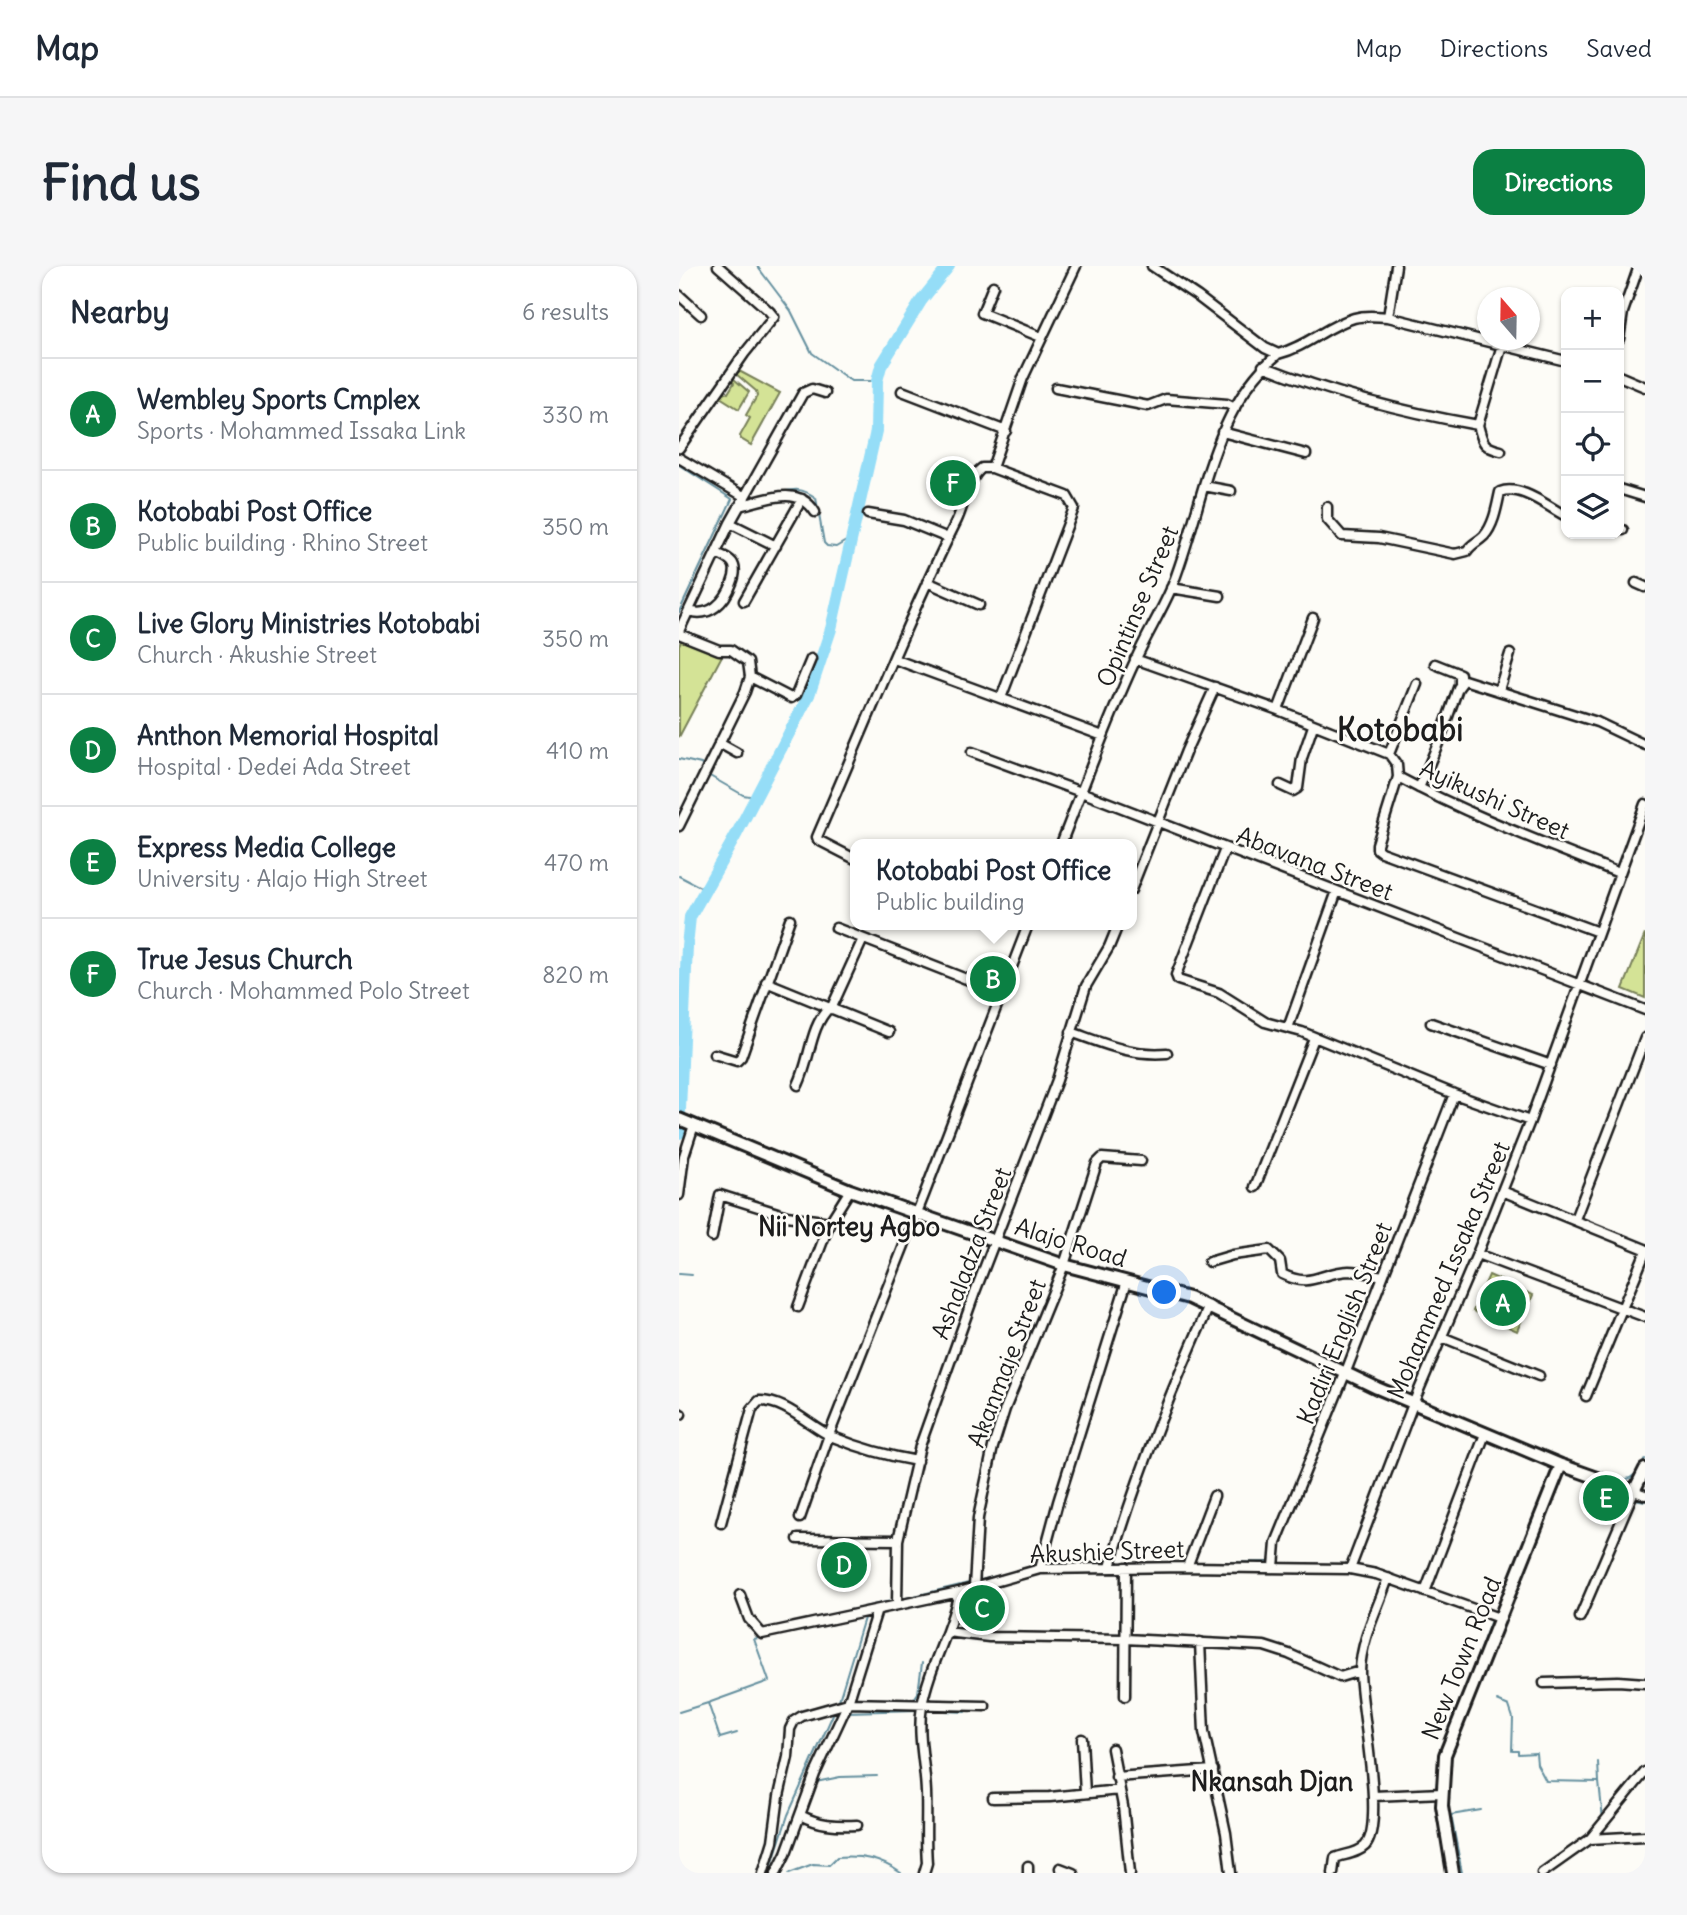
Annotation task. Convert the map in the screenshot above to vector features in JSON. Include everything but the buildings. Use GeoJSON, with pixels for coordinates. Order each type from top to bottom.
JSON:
{"type":"FeatureCollection","features":[{"type":"Feature","properties":{"kind":"street"},"geometry":{"type":"LineString","coordinates":[[679,448],[744,354],[774,317],[718,266]]}},
{"type":"Feature","properties":{"kind":"street"},"geometry":{"type":"LineString","coordinates":[[989,468],[1006,431],[1023,378],[1076,266]]}},
{"type":"Feature","properties":{"kind":"street"},"geometry":{"type":"LineString","coordinates":[[1152,266],[1277,354],[1305,345],[1353,318],[1367,316],[1388,317],[1477,339]]}},
{"type":"Feature","properties":{"kind":"street"},"geometry":{"type":"LineString","coordinates":[[1388,317],[1396,266]]}},
{"type":"Feature","properties":{"kind":"street"},"geometry":{"type":"LineString","coordinates":[[1624,309],[1639,266]]}},
{"type":"Feature","properties":{"kind":"street"},"geometry":{"type":"LineString","coordinates":[[993,286],[982,313],[1041,337]]}},
{"type":"Feature","properties":{"kind":"street"},"geometry":{"type":"LineString","coordinates":[[679,295],[701,315]]}},
{"type":"Feature","properties":{"kind":"street"},"geometry":{"type":"LineString","coordinates":[[1500,350],[1478,425],[1487,448],[1501,451]]}},
{"type":"Feature","properties":{"kind":"street"},"geometry":{"type":"LineString","coordinates":[[1522,350],[1561,360]]}},
{"type":"Feature","properties":{"kind":"street","name":"Opintinse Street"},"geometry":{"type":"LineString","coordinates":[[1063,839],[1135,659],[1171,587],[1222,432],[1263,366],[1277,354]]}},
{"type":"Feature","properties":{"kind":"street"},"geometry":{"type":"LineString","coordinates":[[1263,366],[1308,384],[1386,408],[1478,425]]}},
{"type":"Feature","properties":{"kind":"street"},"geometry":{"type":"LineString","coordinates":[[1624,378],[1645,387]]}},
{"type":"Feature","properties":{"kind":"street"},"geometry":{"type":"LineString","coordinates":[[1056,388],[1148,406],[1166,399],[1227,404],[1235,408]]}},
{"type":"Feature","properties":{"kind":"street"},"geometry":{"type":"LineString","coordinates":[[679,826],[750,677],[748,663],[731,650],[719,650],[679,633],[730,523],[803,393],[812,389],[825,393]]}},
{"type":"Feature","properties":{"kind":"street"},"geometry":{"type":"LineString","coordinates":[[902,391],[1006,431]]}},
{"type":"Feature","properties":{"kind":"street"},"geometry":{"type":"LineString","coordinates":[[1222,432],[1306,454]]}},
{"type":"Feature","properties":{"kind":"street"},"geometry":{"type":"LineString","coordinates":[[679,458],[745,497]]}},
{"type":"Feature","properties":{"kind":"street"},"geometry":{"type":"LineString","coordinates":[[850,857],[818,841],[817,837],[975,477],[979,470],[989,468],[1067,496],[1074,508],[1001,698]]}},
{"type":"Feature","properties":{"kind":"street"},"geometry":{"type":"LineString","coordinates":[[1204,486],[1231,491]]}},
{"type":"Feature","properties":{"kind":"street"},"geometry":{"type":"LineString","coordinates":[[1624,491],[1645,497]]}},
{"type":"Feature","properties":{"kind":"street"},"geometry":{"type":"LineString","coordinates":[[1327,507],[1327,519],[1342,536],[1379,538],[1455,554],[1467,551],[1485,535],[1494,517],[1500,492],[1519,492],[1561,513]]}},
{"type":"Feature","properties":{"kind":"street"},"geometry":{"type":"LineString","coordinates":[[739,506],[783,496],[802,499],[810,504],[815,512]]}},
{"type":"Feature","properties":{"kind":"street"},"geometry":{"type":"LineString","coordinates":[[744,601],[802,499]]}},
{"type":"Feature","properties":{"kind":"street"},"geometry":{"type":"LineString","coordinates":[[868,514],[904,520],[948,538]]}},
{"type":"Feature","properties":{"kind":"street"},"geometry":{"type":"LineString","coordinates":[[730,523],[776,546]]}},
{"type":"Feature","properties":{"kind":"street"},"geometry":{"type":"LineString","coordinates":[[689,611],[699,614],[715,608],[730,589],[734,576],[733,564],[716,553]]}},
{"type":"Feature","properties":{"kind":"street"},"geometry":{"type":"LineString","coordinates":[[927,582],[979,605]]}},
{"type":"Feature","properties":{"kind":"street"},"geometry":{"type":"LineString","coordinates":[[1636,583],[1645,587]]}},
{"type":"Feature","properties":{"kind":"street"},"geometry":{"type":"LineString","coordinates":[[1171,587],[1220,596]]}},
{"type":"Feature","properties":{"kind":"street"},"geometry":{"type":"LineString","coordinates":[[1278,710],[1313,618]]}},
{"type":"Feature","properties":{"kind":"street"},"geometry":{"type":"LineString","coordinates":[[1499,690],[1510,654]]}},
{"type":"Feature","properties":{"kind":"street"},"geometry":{"type":"LineString","coordinates":[[750,677],[791,698],[796,695],[811,659]]}},
{"type":"Feature","properties":{"kind":"street"},"geometry":{"type":"LineString","coordinates":[[894,659],[1103,736]]}},
{"type":"Feature","properties":{"kind":"street","name":"Ayikushi Street"},"geometry":{"type":"LineString","coordinates":[[1135,659],[1278,710],[1389,754],[1397,765],[1398,778],[1419,789],[1473,814],[1619,873]]}},
{"type":"Feature","properties":{"kind":"street"},"geometry":{"type":"LineString","coordinates":[[1419,789],[1460,683],[1460,674],[1435,664]]}},
{"type":"Feature","properties":{"kind":"street"},"geometry":{"type":"LineString","coordinates":[[1460,683],[1464,680],[1597,722],[1645,745]]}},
{"type":"Feature","properties":{"kind":"street"},"geometry":{"type":"LineString","coordinates":[[1389,754],[1417,684]]}},
{"type":"Feature","properties":{"kind":"street"},"geometry":{"type":"LineString","coordinates":[[1137,875],[1215,687]]}},
{"type":"Feature","properties":{"kind":"street"},"geometry":{"type":"LineString","coordinates":[[1280,785],[1293,791],[1298,788],[1302,758],[1313,726]]}},
{"type":"Feature","properties":{"kind":"street"},"geometry":{"type":"LineString","coordinates":[[719,743],[737,753]]}},
{"type":"Feature","properties":{"kind":"street","name":"Abavana Street"},"geometry":{"type":"LineString","coordinates":[[972,752],[1645,1010]]}},
{"type":"Feature","properties":{"kind":"street"},"geometry":{"type":"LineString","coordinates":[[1398,778],[1377,844],[1381,852],[1598,932]]}},
{"type":"Feature","properties":{"kind":"street","name":"Mohammed Issaka Street"},"geometry":{"type":"LineString","coordinates":[[1350,1569],[1413,1404],[1478,1254],[1530,1121],[1645,804]]}},
{"type":"Feature","properties":{"kind":"street"},"geometry":{"type":"LineString","coordinates":[[1225,849],[1176,978],[1219,993],[1265,1022],[1314,1038],[1530,1121]]}},
{"type":"Feature","properties":{"kind":"street"},"geometry":{"type":"LineString","coordinates":[[1287,1028],[1338,891]]}},
{"type":"Feature","properties":{"kind":"street"},"geometry":{"type":"LineString","coordinates":[[714,1054],[737,1060],[741,1057],[790,919]]}},
{"type":"Feature","properties":{"kind":"street"},"geometry":{"type":"LineString","coordinates":[[836,929],[1002,993]]}},
{"type":"Feature","properties":{"kind":"street"},"geometry":{"type":"LineString","coordinates":[[800,1518],[829,1435],[1024,930]]}},
{"type":"Feature","properties":{"kind":"street","name":"Ashaladza Street"},"geometry":{"type":"LineString","coordinates":[[897,1605],[898,1541],[920,1446],[975,1292],[1057,1080],[1089,979],[1109,947],[1116,930]]}},
{"type":"Feature","properties":{"kind":"street"},"geometry":{"type":"LineString","coordinates":[[798,1085],[807,1067],[818,1021],[830,1009],[863,939]]}},
{"type":"Feature","properties":{"kind":"street"},"geometry":{"type":"LineString","coordinates":[[766,982],[889,1032]]}},
{"type":"Feature","properties":{"kind":"street"},"geometry":{"type":"LineString","coordinates":[[1431,1023],[1551,1065]]}},
{"type":"Feature","properties":{"kind":"street"},"geometry":{"type":"LineString","coordinates":[[1071,1032],[1128,1052],[1167,1053]]}},
{"type":"Feature","properties":{"kind":"street"},"geometry":{"type":"LineString","coordinates":[[1255,1187],[1314,1038]]}},
{"type":"Feature","properties":{"kind":"street"},"geometry":{"type":"LineString","coordinates":[[1574,1219],[1645,1038]]}},
{"type":"Feature","properties":{"kind":"street","name":"Kadiri English Street"},"geometry":{"type":"LineString","coordinates":[[1274,1567],[1276,1543],[1454,1094]]}},
{"type":"Feature","properties":{"kind":"street","name":"Alajo Road"},"geometry":{"type":"LineString","coordinates":[[679,1119],[850,1190],[1064,1265],[1168,1291],[1209,1306],[1345,1374],[1413,1404],[1561,1465],[1639,1493]]}},
{"type":"Feature","properties":{"kind":"street"},"geometry":{"type":"LineString","coordinates":[[679,1195],[684,1156],[693,1124]]}},
{"type":"Feature","properties":{"kind":"street","name":"Akanmaje Street"},"geometry":{"type":"LineString","coordinates":[[974,1587],[978,1518],[993,1447],[1005,1409],[1064,1265],[1097,1163],[1102,1158],[1141,1161]]}},
{"type":"Feature","properties":{"kind":"street"},"geometry":{"type":"LineString","coordinates":[[798,1307],[829,1222],[850,1190]]}},
{"type":"Feature","properties":{"kind":"street"},"geometry":{"type":"LineString","coordinates":[[1502,1191],[1645,1251],[1586,1396]]}},
{"type":"Feature","properties":{"kind":"street"},"geometry":{"type":"LineString","coordinates":[[712,1237],[720,1195],[787,1216],[829,1222]]}},
{"type":"Feature","properties":{"kind":"street"},"geometry":{"type":"LineString","coordinates":[[1209,1262],[1230,1255],[1269,1250],[1278,1257],[1282,1264],[1281,1272],[1285,1276],[1305,1281],[1326,1274],[1353,1271],[1383,1276]]}},
{"type":"Feature","properties":{"kind":"street"},"geometry":{"type":"LineString","coordinates":[[1478,1254],[1645,1317]]}},
{"type":"Feature","properties":{"kind":"street"},"geometry":{"type":"LineString","coordinates":[[1040,1569],[1127,1281]]}},
{"type":"Feature","properties":{"kind":"street"},"geometry":{"type":"LineString","coordinates":[[1110,1567],[1164,1415],[1209,1306]]}},
{"type":"Feature","properties":{"kind":"street"},"geometry":{"type":"LineString","coordinates":[[1442,1337],[1539,1376]]}},
{"type":"Feature","properties":{"kind":"street"},"geometry":{"type":"LineString","coordinates":[[721,1523],[755,1403],[759,1401],[772,1402],[829,1435],[879,1454],[917,1461]]}},
{"type":"Feature","properties":{"kind":"street"},"geometry":{"type":"LineString","coordinates":[[1425,1592],[1485,1434]]}},
{"type":"Feature","properties":{"kind":"street","name":"New Town Road"},"geometry":{"type":"LineString","coordinates":[[1453,1873],[1442,1806],[1447,1746],[1561,1465]]}},
{"type":"Feature","properties":{"kind":"street"},"geometry":{"type":"LineString","coordinates":[[1580,1617],[1639,1493],[1645,1469]]}},
{"type":"Feature","properties":{"kind":"street"},"geometry":{"type":"LineString","coordinates":[[1187,1567],[1214,1496]]}},
{"type":"Feature","properties":{"kind":"street"},"geometry":{"type":"LineString","coordinates":[[797,1539],[898,1541]]}},
{"type":"Feature","properties":{"kind":"street"},"geometry":{"type":"LineString","coordinates":[[1125,1696],[1126,1567]]}},
{"type":"Feature","properties":{"kind":"street","name":"Akushie Street"},"geometry":{"type":"LineString","coordinates":[[740,1595],[749,1619],[762,1634],[877,1611],[1040,1569],[1350,1569],[1388,1578],[1499,1618]]}},
{"type":"Feature","properties":{"kind":"street"},"geometry":{"type":"LineString","coordinates":[[1332,1873],[1335,1858],[1359,1850],[1370,1838],[1374,1796],[1360,1671],[1367,1635],[1388,1578]]}},
{"type":"Feature","properties":{"kind":"street"},"geometry":{"type":"LineString","coordinates":[[924,1873],[927,1863],[926,1794],[920,1747],[922,1706],[958,1592]]}},
{"type":"Feature","properties":{"kind":"street"},"geometry":{"type":"LineString","coordinates":[[776,1873],[815,1774],[848,1703],[877,1611]]}},
{"type":"Feature","properties":{"kind":"street"},"geometry":{"type":"LineString","coordinates":[[947,1632],[989,1637],[1125,1639],[1269,1647],[1340,1677],[1360,1671]]}},
{"type":"Feature","properties":{"kind":"street"},"geometry":{"type":"LineString","coordinates":[[1200,1642],[1204,1732],[1228,1842],[1231,1873]]}},
{"type":"Feature","properties":{"kind":"street"},"geometry":{"type":"LineString","coordinates":[[1544,1683],[1645,1683]]}},
{"type":"Feature","properties":{"kind":"street"},"geometry":{"type":"LineString","coordinates":[[763,1873],[773,1841],[788,1757],[790,1729],[794,1721],[802,1716],[848,1703],[985,1706]]}},
{"type":"Feature","properties":{"kind":"street"},"geometry":{"type":"LineString","coordinates":[[1082,1739],[1085,1793]]}},
{"type":"Feature","properties":{"kind":"street"},"geometry":{"type":"LineString","coordinates":[[1112,1749],[1130,1873]]}},
{"type":"Feature","properties":{"kind":"street"},"geometry":{"type":"LineString","coordinates":[[1115,1777],[1213,1770]]}},
{"type":"Feature","properties":{"kind":"street"},"geometry":{"type":"LineString","coordinates":[[1542,1873],[1590,1839],[1645,1772]]}},
{"type":"Feature","properties":{"kind":"street"},"geometry":{"type":"LineString","coordinates":[[993,1798],[1050,1797],[1119,1790]]}},
{"type":"Feature","properties":{"kind":"street"},"geometry":{"type":"LineString","coordinates":[[1374,1796],[1442,1793]]}},
{"type":"Feature","properties":{"kind":"street"},"geometry":{"type":"LineString","coordinates":[[800,1815],[815,1823],[857,1825]]}},
{"type":"Feature","properties":{"kind":"street"},"geometry":{"type":"LineString","coordinates":[[1590,1839],[1645,1836]]}},
{"type":"Feature","properties":{"kind":"street"},"geometry":{"type":"LineString","coordinates":[[1060,1868],[1073,1873]]}},
{"type":"Feature","properties":{"kind":"green space"},"geometry":{"type":"Polygon","coordinates":[[[739,371],[780,393],[751,445],[740,436],[750,418],[746,415],[757,396],[756,391],[736,374],[739,371]]]}},
{"type":"Feature","properties":{"kind":"green space"},"geometry":{"type":"Polygon","coordinates":[[[734,379],[749,392],[739,409],[720,397],[724,392],[728,393],[734,379]]]}},
{"type":"Feature","properties":{"kind":"green space"},"geometry":{"type":"Polygon","coordinates":[[[685,633],[725,650],[679,737],[679,645],[685,633]]]}},
{"type":"Feature","properties":{"kind":"green space"},"geometry":{"type":"Polygon","coordinates":[[[1645,934],[1645,998],[1623,989],[1645,934]]]}},
{"type":"Feature","properties":{"kind":"green space"},"geometry":{"type":"Polygon","coordinates":[[[1489,1275],[1533,1295],[1517,1331],[1473,1311],[1489,1275]]]}},
{"type":"Feature","properties":{"kind":"waterway"},"geometry":{"type":"LineString","coordinates":[[757,266],[791,311],[812,353],[851,381],[877,381]]}},
{"type":"Feature","properties":{"kind":"waterway"},"geometry":{"type":"LineString","coordinates":[[679,1133],[690,917],[809,695],[831,629],[876,431],[877,381],[881,366],[921,301],[949,266]]}},
{"type":"Feature","properties":{"kind":"waterway"},"geometry":{"type":"LineString","coordinates":[[679,465],[732,499],[679,612]]}},
{"type":"Feature","properties":{"kind":"waterway"},"geometry":{"type":"LineString","coordinates":[[778,493],[798,490],[816,498],[824,543],[827,546],[836,547],[851,538]]}},
{"type":"Feature","properties":{"kind":"waterway"},"geometry":{"type":"LineString","coordinates":[[679,759],[701,764],[703,767]]}},
{"type":"Feature","properties":{"kind":"waterway"},"geometry":{"type":"LineString","coordinates":[[708,775],[743,795],[756,797]]}},
{"type":"Feature","properties":{"kind":"waterway"},"geometry":{"type":"LineString","coordinates":[[679,876],[706,890]]}},
{"type":"Feature","properties":{"kind":"waterway"},"geometry":{"type":"LineString","coordinates":[[679,1274],[692,1275]]}},
{"type":"Feature","properties":{"kind":"waterway"},"geometry":{"type":"LineString","coordinates":[[1555,1457],[1620,1481],[1638,1472]]}},
{"type":"Feature","properties":{"kind":"waterway"},"geometry":{"type":"LineString","coordinates":[[1642,1465],[1645,1459]]}},
{"type":"Feature","properties":{"kind":"waterway"},"geometry":{"type":"LineString","coordinates":[[1635,1499],[1645,1501]]}},
{"type":"Feature","properties":{"kind":"waterway"},"geometry":{"type":"LineString","coordinates":[[1195,1563],[1269,1562]]}},
{"type":"Feature","properties":{"kind":"waterway"},"geometry":{"type":"LineString","coordinates":[[1115,1563],[1181,1563]]}},
{"type":"Feature","properties":{"kind":"waterway"},"geometry":{"type":"LineString","coordinates":[[1281,1563],[1303,1565]]}},
{"type":"Feature","properties":{"kind":"waterway"},"geometry":{"type":"LineString","coordinates":[[1043,1565],[1107,1564]]}},
{"type":"Feature","properties":{"kind":"waterway"},"geometry":{"type":"LineString","coordinates":[[981,1580],[1037,1566]]}},
{"type":"Feature","properties":{"kind":"waterway"},"geometry":{"type":"LineString","coordinates":[[902,1599],[969,1583]]}},
{"type":"Feature","properties":{"kind":"waterway"},"geometry":{"type":"LineString","coordinates":[[762,1630],[891,1601]]}},
{"type":"Feature","properties":{"kind":"waterway"},"geometry":{"type":"LineString","coordinates":[[1443,1602],[1490,1620]]}},
{"type":"Feature","properties":{"kind":"waterway"},"geometry":{"type":"LineString","coordinates":[[839,1700],[864,1618]]}},
{"type":"Feature","properties":{"kind":"waterway"},"geometry":{"type":"LineString","coordinates":[[1445,1742],[1491,1620]]}},
{"type":"Feature","properties":{"kind":"waterway"},"geometry":{"type":"LineString","coordinates":[[708,1703],[769,1681],[754,1639],[763,1637]]}},
{"type":"Feature","properties":{"kind":"waterway"},"geometry":{"type":"LineString","coordinates":[[912,1702],[918,1693],[922,1663]]}},
{"type":"Feature","properties":{"kind":"waterway"},"geometry":{"type":"LineString","coordinates":[[1497,1701],[1509,1706],[1513,1718],[1512,1751],[1518,1751],[1518,1754],[1536,1753],[1537,1764],[1546,1781],[1599,1782],[1603,1820]]}},
{"type":"Feature","properties":{"kind":"waterway"},"geometry":{"type":"LineString","coordinates":[[679,1712],[708,1703],[720,1738],[737,1733]]}},
{"type":"Feature","properties":{"kind":"waterway"},"geometry":{"type":"LineString","coordinates":[[847,1712],[918,1710]]}},
{"type":"Feature","properties":{"kind":"waterway"},"geometry":{"type":"LineString","coordinates":[[924,1710],[965,1712]]}},
{"type":"Feature","properties":{"kind":"waterway"},"geometry":{"type":"LineString","coordinates":[[769,1873],[788,1815],[834,1712]]}},
{"type":"Feature","properties":{"kind":"waterway"},"geometry":{"type":"LineString","coordinates":[[1598,1762],[1599,1782]]}},
{"type":"Feature","properties":{"kind":"waterway"},"geometry":{"type":"LineString","coordinates":[[1436,1790],[1439,1764]]}},
{"type":"Feature","properties":{"kind":"waterway"},"geometry":{"type":"LineString","coordinates":[[816,1782],[840,1777],[877,1776]]}},
{"type":"Feature","properties":{"kind":"waterway"},"geometry":{"type":"LineString","coordinates":[[1462,1873],[1451,1815],[1481,1810]]}},
{"type":"Feature","properties":{"kind":"waterway"},"geometry":{"type":"LineString","coordinates":[[1438,1817],[1443,1842]]}},
{"type":"Feature","properties":{"kind":"waterway"},"geometry":{"type":"LineString","coordinates":[[789,1873],[813,1864],[829,1865],[837,1857],[863,1857],[879,1861],[901,1873]]}},
{"type":"Feature","properties":{"kind":"place","name":"True Jesus Church"},"geometry":{"type":"Point","coordinates":[953,483]}},
{"type":"Feature","properties":{"kind":"place","name":"Kotobabi Post Office"},"geometry":{"type":"Point","coordinates":[993,979]}},
{"type":"Feature","properties":{"kind":"place","name":"Wembley Sports Cmplex"},"geometry":{"type":"Point","coordinates":[1503,1303]}},
{"type":"Feature","properties":{"kind":"place","name":"Express Media College"},"geometry":{"type":"Point","coordinates":[1606,1498]}},
{"type":"Feature","properties":{"kind":"place","name":"Anthon Memorial Hospital"},"geometry":{"type":"Point","coordinates":[844,1565]}},
{"type":"Feature","properties":{"kind":"place","name":"Live Glory Ministries Kotobabi"},"geometry":{"type":"Point","coordinates":[982,1608]}},
{"type":"Feature","properties":{"kind":"district","name":"Kotobabi"},"geometry":{"type":"Point","coordinates":[1400,729]}},
{"type":"Feature","properties":{"kind":"district","name":"Nii Nortey Agbo"},"geometry":{"type":"Point","coordinates":[849,1226]}},
{"type":"Feature","properties":{"kind":"district","name":"Nkansah Djan"},"geometry":{"type":"Point","coordinates":[1272,1781]}}]}
